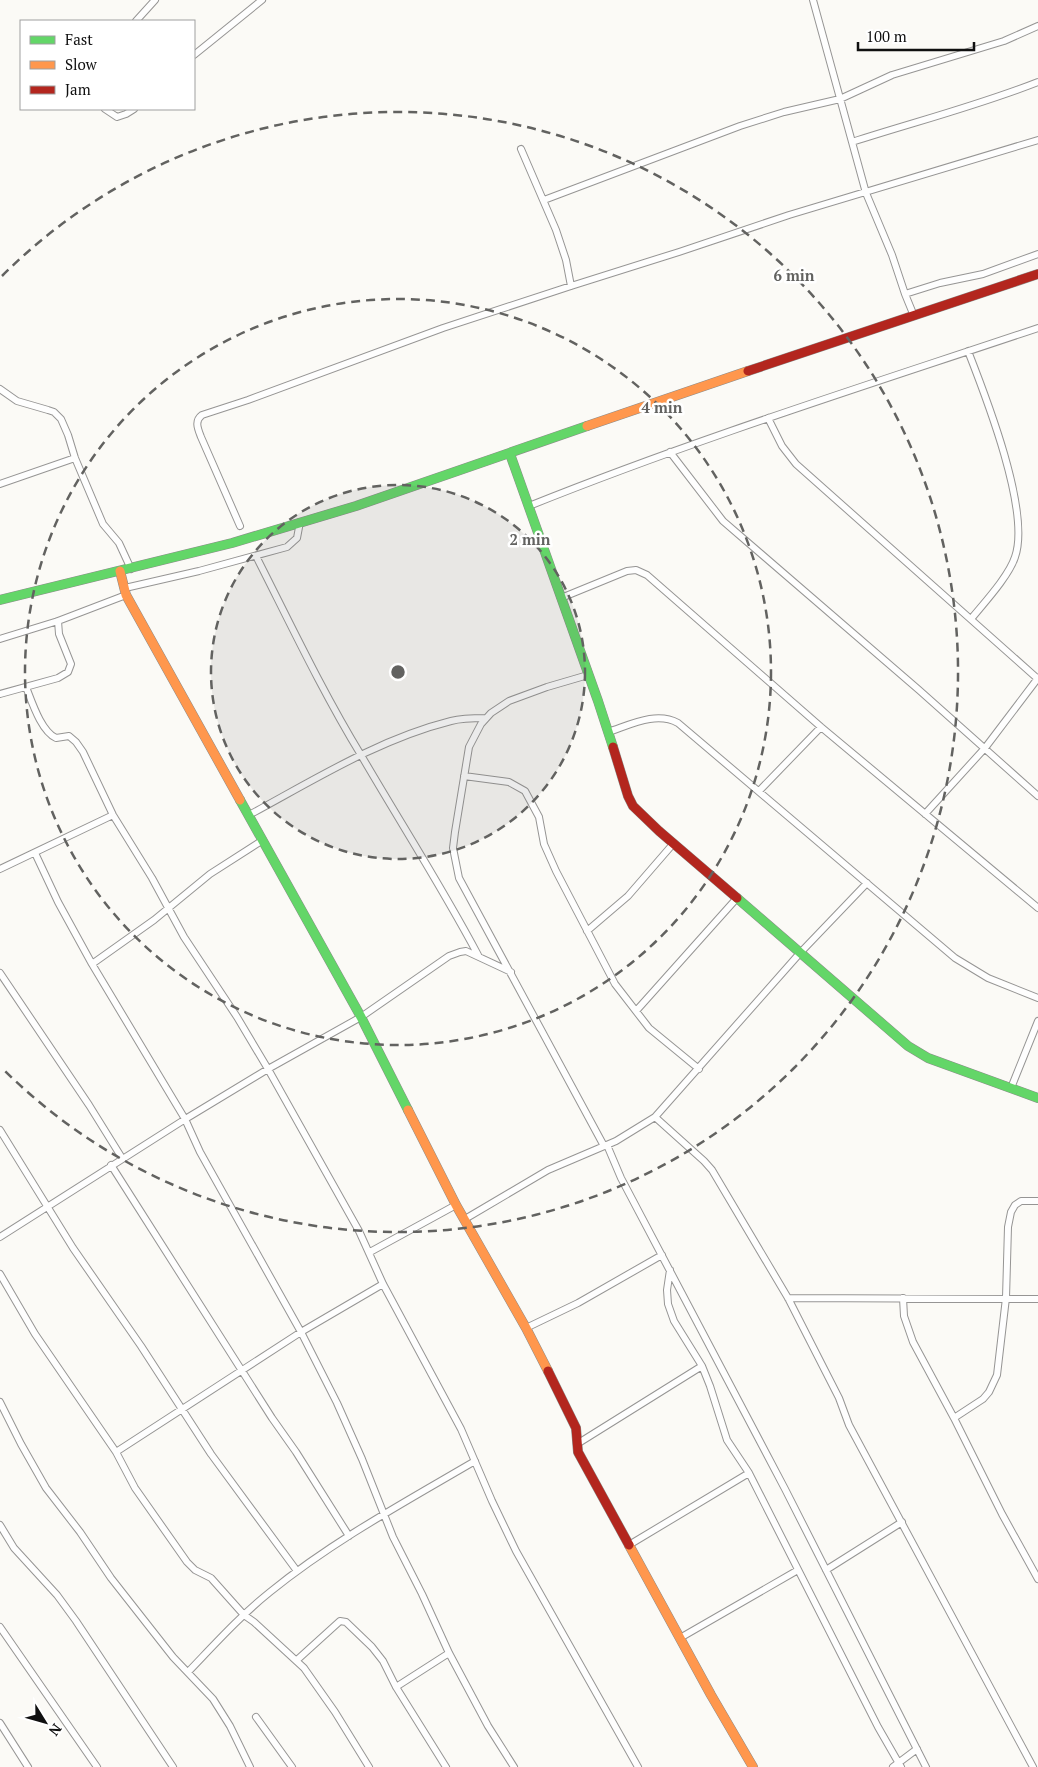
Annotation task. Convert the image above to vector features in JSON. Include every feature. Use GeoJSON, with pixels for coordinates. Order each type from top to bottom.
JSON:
{"type":"FeatureCollection","features":[{"type":"Feature","properties":{"kind":"street"},"geometry":{"type":"LineString","coordinates":[[137,20],[155,0]]}},
{"type":"Feature","properties":{"kind":"street"},"geometry":{"type":"LineString","coordinates":[[195,54],[262,0]]}},
{"type":"Feature","properties":{"kind":"street"},"geometry":{"type":"LineString","coordinates":[[813,0],[866,193],[892,255],[914,316]]}},
{"type":"Feature","properties":{"kind":"street"},"geometry":{"type":"LineString","coordinates":[[544,200],[740,126],[784,112],[840,99],[892,76],[1004,41],[1038,26]]}},
{"type":"Feature","properties":{"kind":"street"},"geometry":{"type":"LineString","coordinates":[[852,142],[970,106],[1038,82]]}},
{"type":"Feature","properties":{"kind":"street"},"geometry":{"type":"LineString","coordinates":[[106,110],[117,117],[132,110]]}},
{"type":"Feature","properties":{"kind":"street"},"geometry":{"type":"LineString","coordinates":[[240,526],[201,437],[197,423],[200,417],[442,328],[788,215],[1038,140]]}},
{"type":"Feature","properties":{"kind":"street"},"geometry":{"type":"LineString","coordinates":[[521,149],[544,200],[561,245],[572,286]]}},
{"type":"Feature","properties":{"kind":"street"},"geometry":{"type":"LineString","coordinates":[[905,294],[940,283],[983,274],[1038,254]]}},
{"type":"Feature","properties":{"kind":"street"},"geometry":{"type":"LineString","coordinates":[[0,600],[120,572],[356,506],[820,346],[1038,274]]}},
{"type":"Feature","properties":{"kind":"street"},"geometry":{"type":"LineString","coordinates":[[529,506],[670,452],[1038,328]]}},
{"type":"Feature","properties":{"kind":"street"},"geometry":{"type":"LineString","coordinates":[[968,351],[987,399],[1001,445],[1012,484],[1018,519],[1018,542],[1013,562],[971,619]]}},
{"type":"Feature","properties":{"kind":"street"},"geometry":{"type":"LineString","coordinates":[[0,389],[17,401],[48,410],[58,416],[66,429],[75,458],[103,524],[119,543],[131,569]]}},
{"type":"Feature","properties":{"kind":"street"},"geometry":{"type":"LineString","coordinates":[[768,418],[782,446],[796,464],[1038,678],[985,748],[924,814]]}},
{"type":"Feature","properties":{"kind":"street"},"geometry":{"type":"LineString","coordinates":[[670,452],[723,522],[1038,796]]}},
{"type":"Feature","properties":{"kind":"street"},"geometry":{"type":"LineString","coordinates":[[510,454],[608,732],[620,775],[633,806],[673,844],[908,1046],[928,1058],[1038,1098]]}},
{"type":"Feature","properties":{"kind":"street"},"geometry":{"type":"LineString","coordinates":[[0,484],[75,458]]}},
{"type":"Feature","properties":{"kind":"street"},"geometry":{"type":"LineString","coordinates":[[0,639],[58,621],[126,591],[292,545],[297,538],[300,522]]}},
{"type":"Feature","properties":{"kind":"street"},"geometry":{"type":"LineString","coordinates":[[256,556],[307,658],[361,755],[441,888],[478,956]]}},
{"type":"Feature","properties":{"kind":"street"},"geometry":{"type":"LineString","coordinates":[[561,598],[626,571],[641,571],[821,727],[1038,908]]}},
{"type":"Feature","properties":{"kind":"street"},"geometry":{"type":"LineString","coordinates":[[120,572],[126,591],[361,1017],[456,1205],[526,1328],[576,1428],[578,1452],[585,1466],[710,1695],[753,1767]]}},
{"type":"Feature","properties":{"kind":"street"},"geometry":{"type":"LineString","coordinates":[[0,694],[58,678],[68,672],[71,668],[70,658],[59,634],[58,621]]}},
{"type":"Feature","properties":{"kind":"street"},"geometry":{"type":"LineString","coordinates":[[588,675],[518,698],[497,708],[486,718],[469,747],[464,776],[453,848],[459,878],[605,1146],[741,1404],[926,1767]]}},
{"type":"Feature","properties":{"kind":"street"},"geometry":{"type":"LineString","coordinates":[[26,687],[35,710],[49,734],[56,738],[69,736],[76,742],[93,771],[113,815],[152,878],[184,937],[232,1009],[268,1069],[370,1252],[383,1284],[461,1429],[494,1506],[516,1551],[638,1767]]}},
{"type":"Feature","properties":{"kind":"street"},"geometry":{"type":"LineString","coordinates":[[249,815],[361,755],[413,734],[453,721],[486,718]]}},
{"type":"Feature","properties":{"kind":"street"},"geometry":{"type":"LineString","coordinates":[[608,732],[650,719],[667,718],[678,723],[955,958],[988,978],[1038,998]]}},
{"type":"Feature","properties":{"kind":"street"},"geometry":{"type":"LineString","coordinates":[[759,791],[821,727]]}},
{"type":"Feature","properties":{"kind":"street"},"geometry":{"type":"LineString","coordinates":[[464,776],[509,782],[525,791],[539,817],[544,844],[556,871],[616,984],[650,1028],[699,1069]]}},
{"type":"Feature","properties":{"kind":"street"},"geometry":{"type":"LineString","coordinates":[[0,869],[113,815]]}},
{"type":"Feature","properties":{"kind":"street"},"geometry":{"type":"LineString","coordinates":[[92,964],[168,908],[210,874],[262,840]]}},
{"type":"Feature","properties":{"kind":"street"},"geometry":{"type":"LineString","coordinates":[[587,931],[623,901],[673,844]]}},
{"type":"Feature","properties":{"kind":"street"},"geometry":{"type":"LineString","coordinates":[[35,853],[58,902],[92,964],[184,1119],[200,1152],[301,1332],[337,1403],[362,1459],[383,1514],[449,1653],[488,1726],[514,1767]]}},
{"type":"Feature","properties":{"kind":"street"},"geometry":{"type":"LineString","coordinates":[[465,1219],[548,1170],[605,1146],[655,1117],[800,953],[867,883]]}},
{"type":"Feature","properties":{"kind":"street"},"geometry":{"type":"LineString","coordinates":[[636,1011],[737,898]]}},
{"type":"Feature","properties":{"kind":"street"},"geometry":{"type":"LineString","coordinates":[[0,1237],[184,1119],[361,1017],[450,956],[466,951],[510,972]]}},
{"type":"Feature","properties":{"kind":"street"},"geometry":{"type":"LineString","coordinates":[[0,973],[122,1158]]}},
{"type":"Feature","properties":{"kind":"street"},"geometry":{"type":"LineString","coordinates":[[1010,1088],[1038,1021]]}},
{"type":"Feature","properties":{"kind":"street"},"geometry":{"type":"LineString","coordinates":[[655,1117],[712,1170],[788,1298],[839,1398],[849,1425],[1033,1767]]}},
{"type":"Feature","properties":{"kind":"street"},"geometry":{"type":"LineString","coordinates":[[0,1130],[47,1208],[211,1454],[298,1571]]}},
{"type":"Feature","properties":{"kind":"street"},"geometry":{"type":"LineString","coordinates":[[111,1165],[349,1536]]}},
{"type":"Feature","properties":{"kind":"street"},"geometry":{"type":"LineString","coordinates":[[954,1418],[983,1399],[989,1392],[997,1375],[1006,1298],[1008,1227],[1011,1212],[1015,1205],[1021,1201],[1038,1201]]}},
{"type":"Feature","properties":{"kind":"street"},"geometry":{"type":"LineString","coordinates":[[370,1252],[456,1205]]}},
{"type":"Feature","properties":{"kind":"street"},"geometry":{"type":"LineString","coordinates":[[526,1328],[578,1303],[662,1255]]}},
{"type":"Feature","properties":{"kind":"street"},"geometry":{"type":"LineString","coordinates":[[670,1270],[667,1280],[668,1304],[674,1321],[702,1366],[727,1440],[749,1473],[898,1766],[917,1749]]}},
{"type":"Feature","properties":{"kind":"street"},"geometry":{"type":"LineString","coordinates":[[0,1274],[35,1334],[116,1452],[135,1488],[187,1562],[195,1570],[211,1578],[244,1616],[254,1622],[297,1660],[320,1689],[369,1767]]}},
{"type":"Feature","properties":{"kind":"street"},"geometry":{"type":"LineString","coordinates":[[116,1452],[242,1369],[383,1284]]}},
{"type":"Feature","properties":{"kind":"street"},"geometry":{"type":"LineString","coordinates":[[788,1298],[1038,1299]]}},
{"type":"Feature","properties":{"kind":"street"},"geometry":{"type":"LineString","coordinates":[[903,1298],[904,1316],[913,1342],[1002,1514],[1038,1579]]}},
{"type":"Feature","properties":{"kind":"street"},"geometry":{"type":"LineString","coordinates":[[577,1444],[702,1366]]}},
{"type":"Feature","properties":{"kind":"street"},"geometry":{"type":"LineString","coordinates":[[0,1402],[20,1444],[56,1502],[80,1532],[111,1578],[173,1657],[212,1699],[230,1726],[250,1767]]}},
{"type":"Feature","properties":{"kind":"street"},"geometry":{"type":"LineString","coordinates":[[188,1672],[270,1592],[298,1571],[383,1514],[475,1461]]}},
{"type":"Feature","properties":{"kind":"street"},"geometry":{"type":"LineString","coordinates":[[629,1545],[749,1473]]}},
{"type":"Feature","properties":{"kind":"street"},"geometry":{"type":"LineString","coordinates":[[826,1570],[902,1522]]}},
{"type":"Feature","properties":{"kind":"street"},"geometry":{"type":"LineString","coordinates":[[0,1525],[14,1548],[57,1595],[76,1621],[172,1767]]}},
{"type":"Feature","properties":{"kind":"street"},"geometry":{"type":"LineString","coordinates":[[680,1638],[798,1570]]}},
{"type":"Feature","properties":{"kind":"street"},"geometry":{"type":"LineString","coordinates":[[297,1660],[338,1623],[344,1621],[372,1647],[383,1661],[396,1687],[446,1767]]}},
{"type":"Feature","properties":{"kind":"street"},"geometry":{"type":"LineString","coordinates":[[0,1627],[97,1767]]}},
{"type":"Feature","properties":{"kind":"street"},"geometry":{"type":"LineString","coordinates":[[396,1687],[449,1653]]}},
{"type":"Feature","properties":{"kind":"street"},"geometry":{"type":"LineString","coordinates":[[256,1716],[292,1767]]}},
{"type":"Feature","properties":{"kind":"street"},"geometry":{"type":"LineString","coordinates":[[0,1723],[28,1767]]}},
{"type":"Feature","properties":{"kind":"traffic: fast"},"geometry":{"type":"LineString","coordinates":[[0,600],[232,543],[356,506],[587,426]]}},
{"type":"Feature","properties":{"kind":"traffic: fast"},"geometry":{"type":"LineString","coordinates":[[510,454],[613,747]]}},
{"type":"Feature","properties":{"kind":"traffic: fast"},"geometry":{"type":"LineString","coordinates":[[240,800],[361,1017],[408,1110]]}},
{"type":"Feature","properties":{"kind":"traffic: fast"},"geometry":{"type":"LineString","coordinates":[[737,898],[908,1046],[928,1058],[1038,1098]]}},
{"type":"Feature","properties":{"kind":"traffic: slow"},"geometry":{"type":"LineString","coordinates":[[587,426],[748,371]]}},
{"type":"Feature","properties":{"kind":"traffic: slow"},"geometry":{"type":"LineString","coordinates":[[120,571],[126,595],[240,800]]}},
{"type":"Feature","properties":{"kind":"traffic: slow"},"geometry":{"type":"LineString","coordinates":[[408,1110],[456,1205],[526,1328],[548,1371]]}},
{"type":"Feature","properties":{"kind":"traffic: slow"},"geometry":{"type":"LineString","coordinates":[[629,1545],[711,1695],[753,1767]]}},
{"type":"Feature","properties":{"kind":"traffic: jam"},"geometry":{"type":"LineString","coordinates":[[748,371],[1038,274]]}},
{"type":"Feature","properties":{"kind":"traffic: jam"},"geometry":{"type":"LineString","coordinates":[[613,747],[628,796],[633,806],[737,898]]}},
{"type":"Feature","properties":{"kind":"traffic: jam"},"geometry":{"type":"LineString","coordinates":[[548,1371],[576,1428],[578,1452],[629,1545]]}}]}
